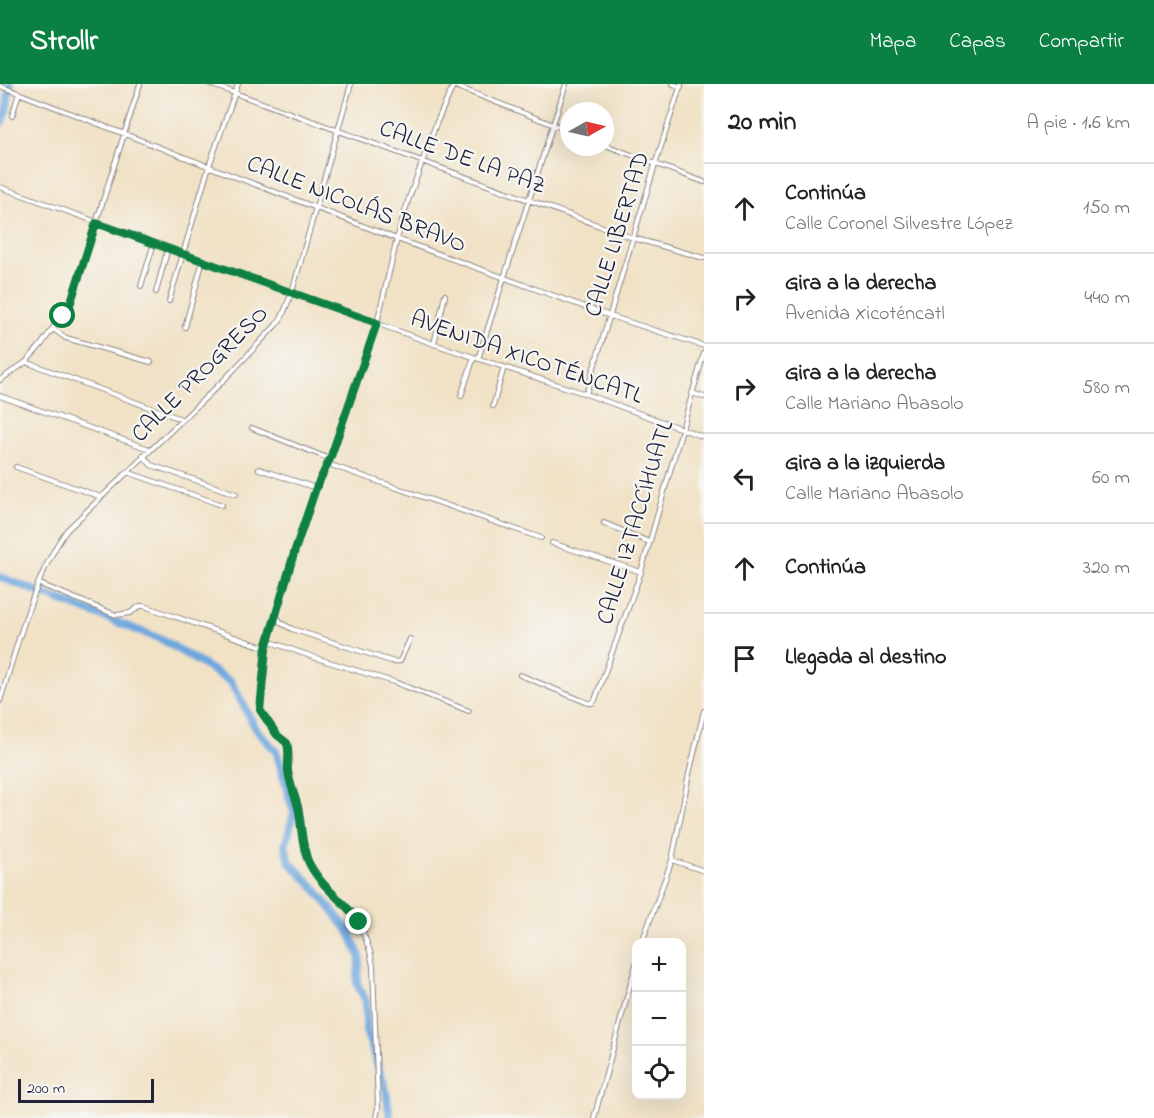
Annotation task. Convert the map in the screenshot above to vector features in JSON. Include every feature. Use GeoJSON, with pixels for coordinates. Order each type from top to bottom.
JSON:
{"type":"FeatureCollection","features":[{"type":"Feature","properties":{"kind":"street"},"geometry":{"type":"LineString","coordinates":[[0,380],[26,362],[53,329],[71,302],[140,84]]}},
{"type":"Feature","properties":{"kind":"street","name":"CALLE DE LA PAZ"},"geometry":{"type":"LineString","coordinates":[[210,84],[633,238],[704,258]]}},
{"type":"Feature","properties":{"kind":"street"},"geometry":{"type":"LineString","coordinates":[[169,301],[209,166],[238,84]]}},
{"type":"Feature","properties":{"kind":"street","name":"CALLE PROGRESO"},"geometry":{"type":"LineString","coordinates":[[0,701],[28,615],[53,551],[62,537],[143,455],[224,380],[282,317],[292,292],[351,84]]}},
{"type":"Feature","properties":{"kind":"street"},"geometry":{"type":"LineString","coordinates":[[376,1118],[378,1108],[373,966],[370,951],[353,914],[324,885],[308,860],[287,768],[290,761],[289,749],[287,743],[277,735],[260,710],[266,648],[316,488],[330,459],[377,323],[397,239],[422,161],[452,84],[560,127]]}},
{"type":"Feature","properties":{"kind":"street"},"geometry":{"type":"LineString","coordinates":[[462,396],[505,278],[566,84]]}},
{"type":"Feature","properties":{"kind":"street"},"geometry":{"type":"LineString","coordinates":[[673,84],[681,85]]}},
{"type":"Feature","properties":{"kind":"street","name":"CALLE LIBERTAD"},"geometry":{"type":"LineString","coordinates":[[586,394],[681,85]]}},
{"type":"Feature","properties":{"kind":"street","name":"CALLE NICOLÁS BRAVO"},"geometry":{"type":"LineString","coordinates":[[2,87],[397,239],[610,316],[704,346]]}},
{"type":"Feature","properties":{"kind":"street"},"geometry":{"type":"LineString","coordinates":[[12,116],[17,92]]}},
{"type":"Feature","properties":{"kind":"street"},"geometry":{"type":"LineString","coordinates":[[614,149],[704,182]]}},
{"type":"Feature","properties":{"kind":"street","name":"AVENIDA XICOTÉNCATL"},"geometry":{"type":"LineString","coordinates":[[0,188],[434,344],[586,394],[704,437]]}},
{"type":"Feature","properties":{"kind":"street"},"geometry":{"type":"LineString","coordinates":[[141,286],[154,243]]}},
{"type":"Feature","properties":{"kind":"street"},"geometry":{"type":"LineString","coordinates":[[156,292],[168,248]]}},
{"type":"Feature","properties":{"kind":"street"},"geometry":{"type":"LineString","coordinates":[[184,327],[203,260]]}},
{"type":"Feature","properties":{"kind":"street"},"geometry":{"type":"LineString","coordinates":[[434,344],[445,295]]}},
{"type":"Feature","properties":{"kind":"street"},"geometry":{"type":"LineString","coordinates":[[53,329],[66,338],[151,362]]}},
{"type":"Feature","properties":{"kind":"street","name":"CALLE IZTACCÍHUATL"},"geometry":{"type":"LineString","coordinates":[[520,675],[588,703],[595,700],[641,572],[704,353]]}},
{"type":"Feature","properties":{"kind":"street"},"geometry":{"type":"LineString","coordinates":[[26,362],[181,419]]}},
{"type":"Feature","properties":{"kind":"street"},"geometry":{"type":"LineString","coordinates":[[493,406],[504,367]]}},
{"type":"Feature","properties":{"kind":"street"},"geometry":{"type":"LineString","coordinates":[[692,393],[704,397]]}},
{"type":"Feature","properties":{"kind":"street"},"geometry":{"type":"LineString","coordinates":[[0,396],[150,449]]}},
{"type":"Feature","properties":{"kind":"street"},"geometry":{"type":"LineString","coordinates":[[252,428],[330,459]]}},
{"type":"Feature","properties":{"kind":"street"},"geometry":{"type":"LineString","coordinates":[[143,455],[151,465],[236,494]]}},
{"type":"Feature","properties":{"kind":"street"},"geometry":{"type":"LineString","coordinates":[[328,464],[541,538]]}},
{"type":"Feature","properties":{"kind":"street"},"geometry":{"type":"LineString","coordinates":[[16,467],[101,497]]}},
{"type":"Feature","properties":{"kind":"street"},"geometry":{"type":"LineString","coordinates":[[259,469],[316,488]]}},
{"type":"Feature","properties":{"kind":"street"},"geometry":{"type":"LineString","coordinates":[[127,472],[222,505]]}},
{"type":"Feature","properties":{"kind":"street"},"geometry":{"type":"LineString","coordinates":[[604,523],[649,542]]}},
{"type":"Feature","properties":{"kind":"street"},"geometry":{"type":"LineString","coordinates":[[552,543],[641,572]]}},
{"type":"Feature","properties":{"kind":"street"},"geometry":{"type":"LineString","coordinates":[[39,586],[113,614],[130,613],[144,606],[266,648]]}},
{"type":"Feature","properties":{"kind":"street"},"geometry":{"type":"LineString","coordinates":[[275,615],[281,623],[292,628],[394,662],[400,661],[410,639]]}},
{"type":"Feature","properties":{"kind":"street"},"geometry":{"type":"LineString","coordinates":[[268,641],[394,682],[469,711]]}},
{"type":"Feature","properties":{"kind":"street"},"geometry":{"type":"LineString","coordinates":[[643,938],[672,860],[704,711]]}},
{"type":"Feature","properties":{"kind":"street"},"geometry":{"type":"LineString","coordinates":[[672,860],[704,871]]}},
{"type":"Feature","properties":{"kind":"street"},"geometry":{"type":"LineString","coordinates":[[594,1118],[632,979]]}},
{"type":"Feature","properties":{"kind":"waterway"},"geometry":{"type":"LineString","coordinates":[[0,124],[6,114],[10,84]]}},
{"type":"Feature","properties":{"kind":"waterway"},"geometry":{"type":"LineString","coordinates":[[0,577],[163,640],[231,682],[256,729],[276,751],[294,813],[285,846],[290,863],[313,886],[350,933],[360,957],[357,984],[366,1001],[366,1031],[386,1090],[390,1118]]}},
{"type":"Feature","properties":{"kind":"route"},"geometry":{"type":"LineString","coordinates":[[63,316],[71,302],[96,223],[377,323],[330,459],[316,488],[295,550],[266,648],[260,699],[260,710],[263,716],[277,735],[287,743],[289,749],[290,761],[287,768],[308,860],[324,885],[359,922]]}}]}
